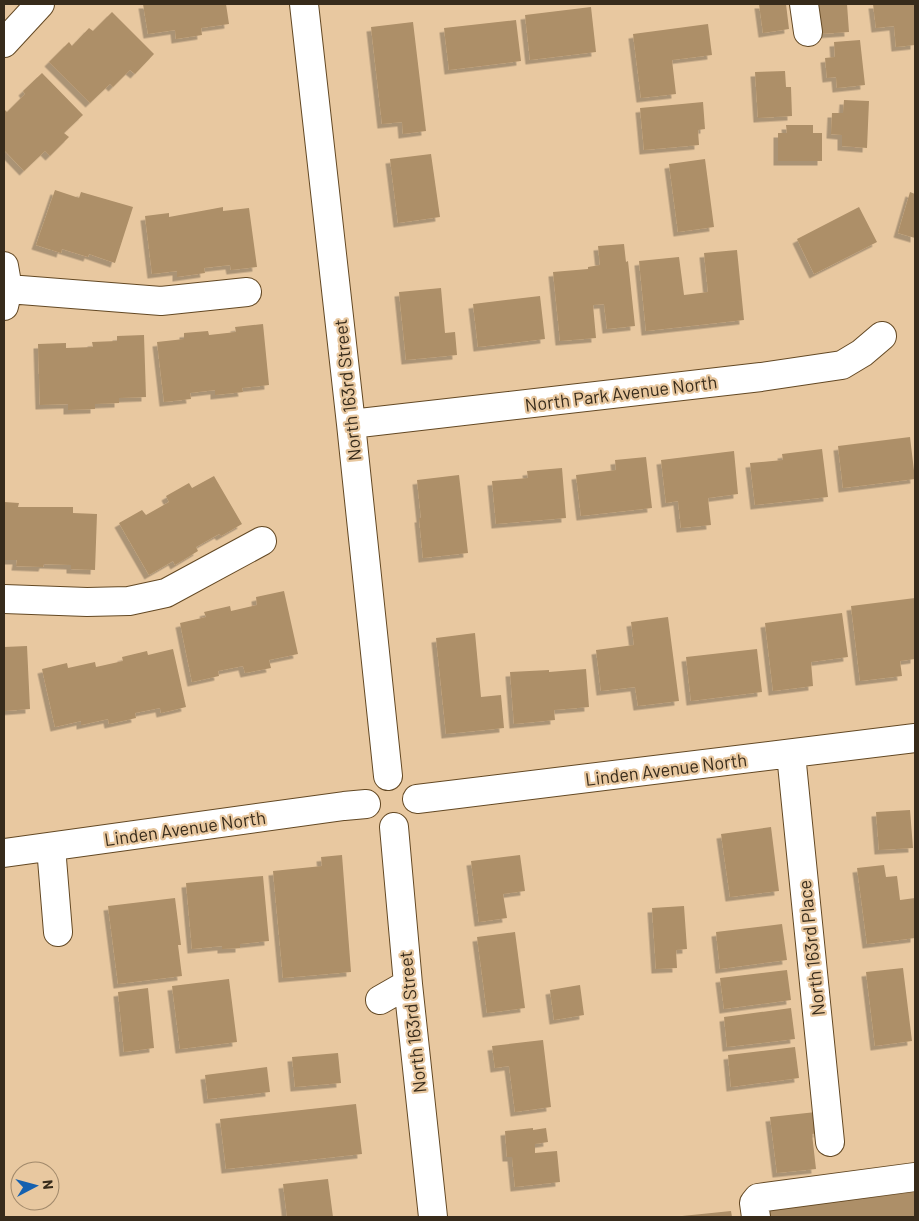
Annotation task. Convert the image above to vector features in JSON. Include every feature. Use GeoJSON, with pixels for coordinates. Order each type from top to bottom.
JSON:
{"type":"FeatureCollection","features":[{"type":"Feature","properties":{"kind":"street"},"geometry":{"type":"LineString","coordinates":[[4,43],[40,4]]}},
{"type":"Feature","properties":{"kind":"street","name":"North 163rd Street"},"geometry":{"type":"LineString","coordinates":[[304,4],[352,424],[388,776]]}},
{"type":"Feature","properties":{"kind":"street"},"geometry":{"type":"LineString","coordinates":[[804,4],[808,32]]}},
{"type":"Feature","properties":{"kind":"street"},"geometry":{"type":"LineString","coordinates":[[5,287],[161,301],[247,292]]}},
{"type":"Feature","properties":{"kind":"street","name":"North Park Avenue North"},"geometry":{"type":"LineString","coordinates":[[352,424],[761,377],[842,365],[862,353],[882,336]]}},
{"type":"Feature","properties":{"kind":"street"},"geometry":{"type":"LineString","coordinates":[[4,599],[88,602],[129,601],[166,593],[262,541]]}},
{"type":"Feature","properties":{"kind":"street","name":"Linden Avenue North"},"geometry":{"type":"LineString","coordinates":[[416,799],[915,738]]}},
{"type":"Feature","properties":{"kind":"street","name":"North 163rd Place"},"geometry":{"type":"LineString","coordinates":[[792,754],[830,1142]]}},
{"type":"Feature","properties":{"kind":"street"},"geometry":{"type":"LineString","coordinates":[[388,776],[395,776],[412,786],[416,799],[415,812],[411,818],[394,827],[375,822],[367,811],[366,798],[371,786],[376,781],[388,776]]}},
{"type":"Feature","properties":{"kind":"street","name":"Linden Avenue North"},"geometry":{"type":"LineString","coordinates":[[4,853],[366,804]]}},
{"type":"Feature","properties":{"kind":"street","name":"North 163rd Street"},"geometry":{"type":"LineString","coordinates":[[394,827],[408,984],[433,1217]]}},
{"type":"Feature","properties":{"kind":"street"},"geometry":{"type":"LineString","coordinates":[[52,847],[58,932]]}},
{"type":"Feature","properties":{"kind":"street"},"geometry":{"type":"LineString","coordinates":[[380,1000],[408,984]]}},
{"type":"Feature","properties":{"kind":"street"},"geometry":{"type":"LineString","coordinates":[[756,1217],[754,1203],[758,1198],[915,1177]]}},
{"type":"Feature","properties":{"kind":"building"},"geometry":{"type":"Polygon","coordinates":[[[143,4],[226,4],[229,24],[201,28],[202,35],[176,39],[175,30],[148,34],[143,4]]]}},
{"type":"Feature","properties":{"kind":"building"},"geometry":{"type":"Polygon","coordinates":[[[759,4],[786,4],[789,29],[763,33],[759,4]]]}},
{"type":"Feature","properties":{"kind":"building"},"geometry":{"type":"Polygon","coordinates":[[[847,4],[849,32],[819,34],[817,5],[847,4]]]}},
{"type":"Feature","properties":{"kind":"building"},"geometry":{"type":"Polygon","coordinates":[[[873,4],[915,4],[915,45],[896,47],[894,26],[876,28],[873,4]]]}},
{"type":"Feature","properties":{"kind":"building"},"geometry":{"type":"Polygon","coordinates":[[[591,7],[596,52],[530,60],[525,15],[591,7]]]}},
{"type":"Feature","properties":{"kind":"building"},"geometry":{"type":"Polygon","coordinates":[[[112,12],[154,54],[135,74],[130,70],[113,87],[110,84],[90,103],[49,62],[69,42],[72,46],[89,28],[93,31],[112,12]]]}},
{"type":"Feature","properties":{"kind":"building"},"geometry":{"type":"Polygon","coordinates":[[[516,20],[521,61],[449,70],[444,28],[516,20]]]}},
{"type":"Feature","properties":{"kind":"building"},"geometry":{"type":"Polygon","coordinates":[[[413,22],[426,131],[403,134],[402,122],[382,124],[371,27],[413,22]]]}},
{"type":"Feature","properties":{"kind":"building"},"geometry":{"type":"Polygon","coordinates":[[[708,24],[712,55],[672,60],[676,94],[641,98],[633,34],[708,24]]]}},
{"type":"Feature","properties":{"kind":"building"},"geometry":{"type":"Polygon","coordinates":[[[860,40],[865,85],[837,88],[836,77],[827,78],[825,58],[835,57],[834,42],[860,40]]]}},
{"type":"Feature","properties":{"kind":"building"},"geometry":{"type":"Polygon","coordinates":[[[785,71],[786,87],[791,87],[792,116],[758,118],[755,72],[785,71]]]}},
{"type":"Feature","properties":{"kind":"building"},"geometry":{"type":"Polygon","coordinates":[[[42,73],[83,115],[64,133],[69,137],[50,156],[45,151],[24,171],[4,150],[4,109],[7,112],[25,94],[23,91],[42,73]]]}},
{"type":"Feature","properties":{"kind":"building"},"geometry":{"type":"Polygon","coordinates":[[[844,100],[869,101],[867,148],[842,146],[842,135],[831,134],[832,113],[843,113],[844,100]]]}},
{"type":"Feature","properties":{"kind":"building"},"geometry":{"type":"Polygon","coordinates":[[[703,102],[705,129],[698,130],[699,145],[644,150],[640,108],[703,102]]]}},
{"type":"Feature","properties":{"kind":"building"},"geometry":{"type":"Polygon","coordinates":[[[786,125],[813,125],[813,133],[822,133],[822,161],[778,161],[778,133],[787,133],[786,125]]]}},
{"type":"Feature","properties":{"kind":"building"},"geometry":{"type":"Polygon","coordinates":[[[431,154],[440,217],[398,223],[390,159],[431,154]]]}},
{"type":"Feature","properties":{"kind":"building"},"geometry":{"type":"Polygon","coordinates":[[[705,159],[714,227],[678,232],[669,164],[705,159]]]}},
{"type":"Feature","properties":{"kind":"building"},"geometry":{"type":"Polygon","coordinates":[[[55,190],[79,198],[81,192],[133,207],[115,263],[89,254],[88,257],[62,249],[61,253],[36,245],[55,190]]]}},
{"type":"Feature","properties":{"kind":"building"},"geometry":{"type":"Polygon","coordinates":[[[910,192],[915,194],[915,238],[898,233],[910,192]]]}},
{"type":"Feature","properties":{"kind":"building"},"geometry":{"type":"Polygon","coordinates":[[[223,207],[223,211],[249,208],[257,267],[231,270],[230,265],[204,268],[205,273],[177,277],[177,271],[152,274],[145,216],[169,213],[169,217],[223,207]]]}},
{"type":"Feature","properties":{"kind":"building"},"geometry":{"type":"Polygon","coordinates":[[[859,207],[877,242],[814,274],[797,239],[859,207]]]}},
{"type":"Feature","properties":{"kind":"building"},"geometry":{"type":"Polygon","coordinates":[[[624,244],[626,262],[628,261],[635,326],[607,329],[604,304],[593,305],[596,338],[560,341],[553,272],[588,269],[588,267],[600,265],[598,246],[624,244]]]}},
{"type":"Feature","properties":{"kind":"building"},"geometry":{"type":"Polygon","coordinates":[[[737,250],[744,320],[646,331],[639,261],[679,257],[684,295],[708,292],[704,253],[737,250]]]}},
{"type":"Feature","properties":{"kind":"building"},"geometry":{"type":"Polygon","coordinates":[[[441,288],[445,333],[455,332],[457,355],[406,360],[399,292],[441,288]]]}},
{"type":"Feature","properties":{"kind":"building"},"geometry":{"type":"Polygon","coordinates":[[[540,296],[545,339],[478,347],[473,304],[540,296]]]}},
{"type":"Feature","properties":{"kind":"building"},"geometry":{"type":"Polygon","coordinates":[[[263,324],[269,385],[242,388],[243,392],[215,395],[215,390],[190,393],[191,399],[164,402],[157,342],[184,339],[184,333],[208,331],[209,335],[236,332],[235,327],[263,324]]]}},
{"type":"Feature","properties":{"kind":"building"},"geometry":{"type":"Polygon","coordinates":[[[144,335],[146,397],[119,398],[119,403],[95,404],[95,409],[68,410],[68,404],[40,405],[38,344],[66,343],[66,348],[93,347],[92,342],[117,341],[117,336],[144,335]]]}},
{"type":"Feature","properties":{"kind":"building"},"geometry":{"type":"Polygon","coordinates":[[[910,437],[915,479],[843,488],[838,446],[910,437]]]}},
{"type":"Feature","properties":{"kind":"building"},"geometry":{"type":"Polygon","coordinates":[[[822,449],[828,497],[755,505],[750,463],[783,460],[782,454],[822,449]]]}},
{"type":"Feature","properties":{"kind":"building"},"geometry":{"type":"Polygon","coordinates":[[[734,451],[738,494],[708,498],[711,525],[681,528],[678,501],[666,503],[661,460],[734,451]]]}},
{"type":"Feature","properties":{"kind":"building"},"geometry":{"type":"Polygon","coordinates":[[[646,457],[652,508],[581,516],[576,475],[616,470],[615,460],[646,457]]]}},
{"type":"Feature","properties":{"kind":"building"},"geometry":{"type":"Polygon","coordinates":[[[562,468],[566,518],[496,524],[492,481],[528,478],[527,471],[562,468]]]}},
{"type":"Feature","properties":{"kind":"building"},"geometry":{"type":"Polygon","coordinates":[[[459,475],[468,553],[423,558],[417,480],[459,475]]]}},
{"type":"Feature","properties":{"kind":"building"},"geometry":{"type":"Polygon","coordinates":[[[214,476],[242,524],[196,547],[198,551],[175,565],[173,561],[149,575],[119,523],[142,510],[146,515],[169,502],[166,496],[189,483],[192,488],[214,476]]]}},
{"type":"Feature","properties":{"kind":"building"},"geometry":{"type":"Polygon","coordinates":[[[4,502],[19,503],[18,507],[73,507],[73,513],[97,514],[95,570],[71,569],[71,565],[16,566],[17,560],[4,560],[4,502]]]}},
{"type":"Feature","properties":{"kind":"building"},"geometry":{"type":"Polygon","coordinates":[[[284,591],[298,654],[269,660],[271,668],[245,673],[243,666],[218,671],[219,676],[192,682],[180,623],[206,617],[204,612],[230,606],[231,611],[257,605],[256,597],[284,591]]]}},
{"type":"Feature","properties":{"kind":"building"},"geometry":{"type":"Polygon","coordinates":[[[915,598],[915,659],[900,661],[902,676],[860,681],[851,606],[915,598]]]}},
{"type":"Feature","properties":{"kind":"building"},"geometry":{"type":"Polygon","coordinates":[[[842,613],[848,657],[811,662],[813,686],[773,691],[765,623],[842,613]]]}},
{"type":"Feature","properties":{"kind":"building"},"geometry":{"type":"Polygon","coordinates":[[[668,617],[679,701],[638,706],[635,687],[601,691],[596,650],[634,645],[631,622],[668,617]]]}},
{"type":"Feature","properties":{"kind":"building"},"geometry":{"type":"Polygon","coordinates":[[[475,633],[481,697],[501,695],[504,728],[446,734],[436,638],[475,633]]]}},
{"type":"Feature","properties":{"kind":"building"},"geometry":{"type":"Polygon","coordinates":[[[27,646],[30,709],[4,711],[4,647],[27,646]]]}},
{"type":"Feature","properties":{"kind":"building"},"geometry":{"type":"Polygon","coordinates":[[[173,649],[186,707],[161,713],[160,708],[135,713],[136,718],[109,724],[108,719],[81,725],[81,721],[55,727],[42,669],[67,663],[68,668],[95,662],[96,667],[123,661],[122,657],[147,651],[148,655],[173,649]]]}},
{"type":"Feature","properties":{"kind":"building"},"geometry":{"type":"Polygon","coordinates":[[[757,649],[762,692],[691,701],[686,657],[757,649]]]}},
{"type":"Feature","properties":{"kind":"building"},"geometry":{"type":"Polygon","coordinates":[[[586,669],[589,707],[554,710],[555,720],[514,724],[510,672],[549,670],[549,672],[586,669]]]}},
{"type":"Feature","properties":{"kind":"building"},"geometry":{"type":"Polygon","coordinates":[[[910,810],[913,848],[879,850],[876,812],[910,810]]]}},
{"type":"Feature","properties":{"kind":"building"},"geometry":{"type":"Polygon","coordinates":[[[771,827],[779,891],[730,897],[721,834],[771,827]]]}},
{"type":"Feature","properties":{"kind":"building"},"geometry":{"type":"Polygon","coordinates":[[[342,855],[351,972],[283,978],[273,871],[322,866],[321,857],[342,855]]]}},
{"type":"Feature","properties":{"kind":"building"},"geometry":{"type":"Polygon","coordinates":[[[520,855],[525,891],[503,894],[507,918],[479,922],[471,861],[520,855]]]}},
{"type":"Feature","properties":{"kind":"building"},"geometry":{"type":"Polygon","coordinates":[[[884,865],[886,877],[897,876],[900,900],[915,898],[915,938],[867,944],[857,868],[884,865]]]}},
{"type":"Feature","properties":{"kind":"building"},"geometry":{"type":"Polygon","coordinates":[[[263,876],[269,941],[240,944],[240,948],[222,949],[222,946],[192,949],[186,883],[263,876]]]}},
{"type":"Feature","properties":{"kind":"building"},"geometry":{"type":"Polygon","coordinates":[[[175,898],[181,945],[178,945],[182,976],[118,984],[108,906],[175,898]]]}},
{"type":"Feature","properties":{"kind":"building"},"geometry":{"type":"Polygon","coordinates":[[[684,906],[687,949],[676,950],[677,968],[656,969],[652,908],[684,906]]]}},
{"type":"Feature","properties":{"kind":"building"},"geometry":{"type":"Polygon","coordinates":[[[782,924],[787,960],[720,969],[716,932],[782,924]]]}},
{"type":"Feature","properties":{"kind":"building"},"geometry":{"type":"Polygon","coordinates":[[[515,932],[525,1008],[487,1013],[477,937],[515,932]]]}},
{"type":"Feature","properties":{"kind":"building"},"geometry":{"type":"Polygon","coordinates":[[[903,968],[912,1041],[875,1046],[866,972],[903,968]]]}},
{"type":"Feature","properties":{"kind":"building"},"geometry":{"type":"Polygon","coordinates":[[[787,970],[791,1000],[724,1009],[720,978],[787,970]]]}},
{"type":"Feature","properties":{"kind":"building"},"geometry":{"type":"Polygon","coordinates":[[[229,979],[237,1042],[180,1049],[172,986],[229,979]]]}},
{"type":"Feature","properties":{"kind":"building"},"geometry":{"type":"Polygon","coordinates":[[[580,985],[584,1015],[554,1020],[550,990],[580,985]]]}},
{"type":"Feature","properties":{"kind":"building"},"geometry":{"type":"Polygon","coordinates":[[[148,988],[154,1048],[124,1052],[118,992],[148,988]]]}},
{"type":"Feature","properties":{"kind":"building"},"geometry":{"type":"Polygon","coordinates":[[[791,1008],[795,1039],[727,1047],[724,1017],[791,1008]]]}},
{"type":"Feature","properties":{"kind":"building"},"geometry":{"type":"Polygon","coordinates":[[[543,1040],[551,1107],[515,1112],[509,1066],[495,1068],[492,1046],[543,1040]]]}},
{"type":"Feature","properties":{"kind":"building"},"geometry":{"type":"Polygon","coordinates":[[[795,1047],[799,1078],[731,1087],[728,1055],[795,1047]]]}},
{"type":"Feature","properties":{"kind":"building"},"geometry":{"type":"Polygon","coordinates":[[[338,1053],[341,1083],[295,1087],[292,1057],[338,1053]]]}},
{"type":"Feature","properties":{"kind":"building"},"geometry":{"type":"Polygon","coordinates":[[[267,1067],[270,1092],[208,1099],[205,1075],[267,1067]]]}},
{"type":"Feature","properties":{"kind":"building"},"geometry":{"type":"Polygon","coordinates":[[[356,1104],[362,1154],[226,1169],[220,1119],[356,1104]]]}},
{"type":"Feature","properties":{"kind":"building"},"geometry":{"type":"Polygon","coordinates":[[[816,1112],[818,1133],[812,1134],[816,1169],[777,1173],[770,1117],[816,1112]]]}},
{"type":"Feature","properties":{"kind":"building"},"geometry":{"type":"Polygon","coordinates":[[[533,1128],[533,1130],[546,1128],[548,1142],[535,1144],[535,1153],[557,1151],[560,1182],[515,1187],[512,1157],[507,1157],[505,1131],[533,1128]]]}},
{"type":"Feature","properties":{"kind":"building"},"geometry":{"type":"Polygon","coordinates":[[[328,1179],[333,1217],[287,1217],[283,1184],[328,1179]]]}},
{"type":"Feature","properties":{"kind":"building"},"geometry":{"type":"Polygon","coordinates":[[[915,1192],[915,1217],[766,1217],[765,1210],[915,1192]]]}},
{"type":"Feature","properties":{"kind":"building"},"geometry":{"type":"Polygon","coordinates":[[[731,1211],[732,1217],[682,1217],[682,1216],[731,1211]]]}}]}
